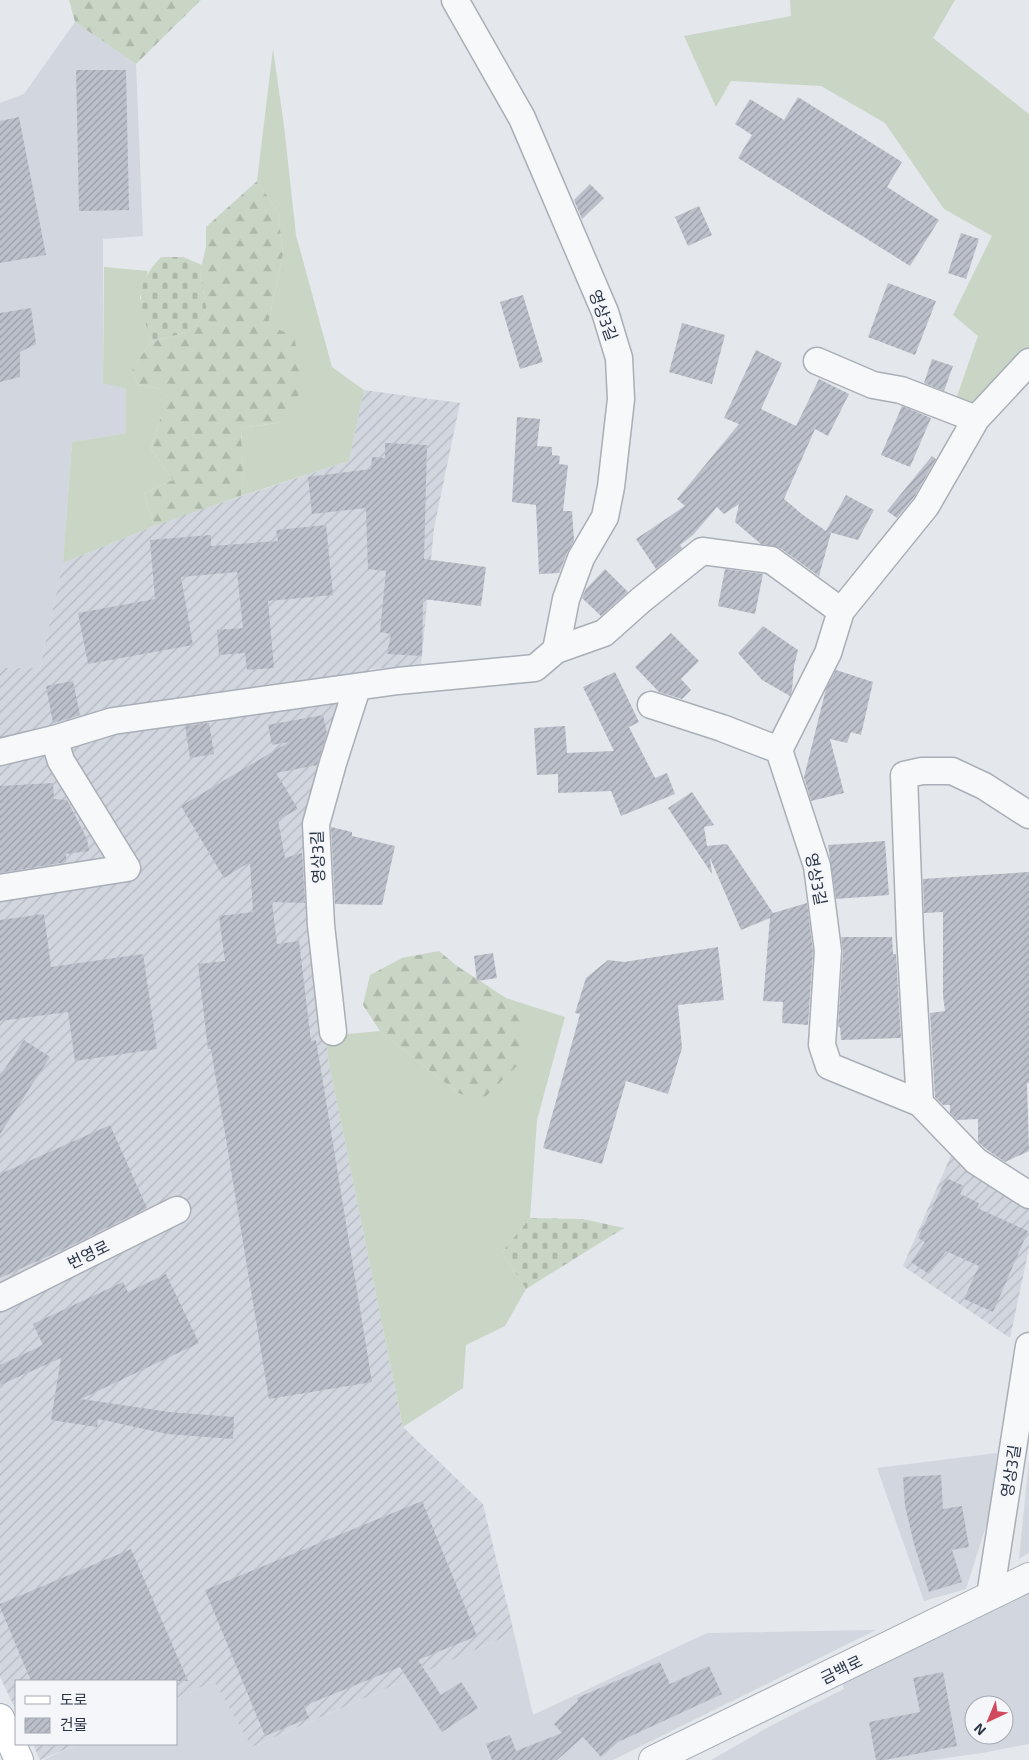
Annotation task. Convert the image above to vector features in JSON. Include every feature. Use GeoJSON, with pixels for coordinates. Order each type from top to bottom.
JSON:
{"type":"FeatureCollection","features":[{"type":"Feature","properties":{"kind":"main road"},"geometry":{"type":"LineString","coordinates":[[0,1718],[19,1760]]}},
{"type":"Feature","properties":{"kind":"street","name":"영상3길"},"geometry":{"type":"LineString","coordinates":[[455,0],[522,118],[605,312],[619,358],[621,399],[611,487],[605,517],[581,558],[572,582],[566,599],[556,650]]}},
{"type":"Feature","properties":{"kind":"street"},"geometry":{"type":"LineString","coordinates":[[817,361],[873,385],[901,390],[976,419]]}},
{"type":"Feature","properties":{"kind":"street"},"geometry":{"type":"LineString","coordinates":[[651,705],[722,728],[779,750],[828,653],[841,611],[926,506],[976,419],[1029,362]]}},
{"type":"Feature","properties":{"kind":"street"},"geometry":{"type":"LineString","coordinates":[[0,752],[54,739],[114,721],[398,681],[535,668],[556,650],[604,633],[641,600],[702,551],[770,560],[841,611]]}},
{"type":"Feature","properties":{"kind":"street","name":"영상3길"},"geometry":{"type":"LineString","coordinates":[[333,1032],[321,925],[316,824],[357,688]]}},
{"type":"Feature","properties":{"kind":"street"},"geometry":{"type":"LineString","coordinates":[[0,888],[127,868],[61,761],[54,739]]}},
{"type":"Feature","properties":{"kind":"street","name":"영상3길"},"geometry":{"type":"LineString","coordinates":[[779,750],[817,866],[828,952],[822,1045],[829,1066],[920,1103],[976,1161],[1029,1195]]}},
{"type":"Feature","properties":{"kind":"street"},"geometry":{"type":"LineString","coordinates":[[920,1103],[910,935],[904,775],[922,771],[952,771],[984,786],[1029,815]]}},
{"type":"Feature","properties":{"kind":"street","name":"번영로"},"geometry":{"type":"LineString","coordinates":[[0,1298],[177,1210]]}},
{"type":"Feature","properties":{"kind":"street","name":"영상3길"},"geometry":{"type":"LineString","coordinates":[[990,1596],[1029,1346]]}},
{"type":"Feature","properties":{"kind":"street","name":"금백로"},"geometry":{"type":"LineString","coordinates":[[653,1760],[1029,1577]]}},
{"type":"Feature","properties":{"kind":"shaded area"},"geometry":{"type":"Polygon","coordinates":[[[75,22],[136,64],[143,236],[103,239],[103,382],[126,389],[126,433],[72,442],[63,563],[40,668],[0,668],[0,103],[24,94],[75,22]]]}},
{"type":"Feature","properties":{"kind":"shaded area"},"geometry":{"type":"Polygon","coordinates":[[[364,390],[460,403],[434,528],[421,666],[370,669],[316,785],[328,1058],[403,1427],[483,1504],[514,1633],[252,1747],[214,1681],[178,1697],[178,1680],[15,1680],[15,1708],[0,1677],[0,668],[40,668],[63,563],[169,520],[349,461],[364,390]]]}},
{"type":"Feature","properties":{"kind":"shaded area"},"geometry":{"type":"Polygon","coordinates":[[[952,1153],[1029,1207],[1029,1248],[1010,1338],[903,1266],[952,1153]]]}},
{"type":"Feature","properties":{"kind":"shaded area"},"geometry":{"type":"Polygon","coordinates":[[[997,1453],[988,1520],[966,1589],[924,1601],[877,1468],[997,1453]]]}},
{"type":"Feature","properties":{"kind":"shaded area"},"geometry":{"type":"Polygon","coordinates":[[[1029,1459],[1029,1553],[1019,1559],[1029,1459]]]}},
{"type":"Feature","properties":{"kind":"shaded area"},"geometry":{"type":"Polygon","coordinates":[[[1029,1590],[1029,1744],[932,1760],[711,1760],[774,1724],[844,1689],[841,1677],[1029,1590]]]}},
{"type":"Feature","properties":{"kind":"shaded area"},"geometry":{"type":"Polygon","coordinates":[[[876,1630],[613,1760],[43,1760],[76,1745],[178,1745],[178,1697],[214,1681],[253,1747],[514,1633],[533,1715],[707,1633],[876,1630]]]}},
{"type":"Feature","properties":{"kind":"shaded area"},"geometry":{"type":"Polygon","coordinates":[[[33,1745],[76,1745],[40,1760],[33,1745]]]}},
{"type":"Feature","properties":{"kind":"green space"},"geometry":{"type":"Polygon","coordinates":[[[69,0],[201,0],[136,64],[75,22],[69,0]]]}},
{"type":"Feature","properties":{"kind":"green space"},"geometry":{"type":"Polygon","coordinates":[[[790,0],[955,0],[933,38],[1029,114],[1029,374],[949,419],[978,336],[953,315],[992,236],[944,209],[885,123],[821,86],[731,81],[716,107],[684,36],[791,16],[790,0]]]}},
{"type":"Feature","properties":{"kind":"green space"},"geometry":{"type":"Polygon","coordinates":[[[273,49],[296,235],[332,367],[364,390],[349,461],[241,496],[243,475],[241,428],[283,422],[268,325],[283,254],[278,212],[257,181],[273,49]]]}},
{"type":"Feature","properties":{"kind":"green space"},"geometry":{"type":"Polygon","coordinates":[[[257,181],[278,212],[283,254],[268,325],[294,336],[304,386],[283,422],[241,428],[243,475],[241,496],[154,526],[144,493],[173,480],[151,449],[161,416],[161,389],[138,385],[132,369],[151,342],[191,331],[207,312],[200,272],[206,247],[206,227],[257,181]]]}},
{"type":"Feature","properties":{"kind":"green space"},"geometry":{"type":"Polygon","coordinates":[[[161,257],[183,257],[202,265],[200,272],[207,312],[191,331],[151,342],[142,307],[142,288],[145,278],[161,257]]]}},
{"type":"Feature","properties":{"kind":"green space"},"geometry":{"type":"Polygon","coordinates":[[[104,267],[148,271],[140,297],[151,342],[132,369],[138,385],[161,389],[161,416],[151,449],[173,480],[144,493],[154,526],[63,563],[72,442],[126,433],[126,389],[103,383],[104,267]]]}},
{"type":"Feature","properties":{"kind":"green space"},"geometry":{"type":"Polygon","coordinates":[[[439,951],[457,966],[506,998],[521,1016],[522,1061],[481,1101],[458,1093],[380,1031],[363,1005],[370,975],[402,958],[439,951]]]}},
{"type":"Feature","properties":{"kind":"green space"},"geometry":{"type":"Polygon","coordinates":[[[506,998],[565,1017],[537,1120],[530,1218],[502,1252],[526,1289],[505,1326],[466,1345],[463,1388],[403,1427],[328,1058],[326,1036],[380,1031],[458,1093],[521,1016],[506,998]]]}},
{"type":"Feature","properties":{"kind":"green space"},"geometry":{"type":"Polygon","coordinates":[[[530,1218],[583,1219],[624,1228],[526,1289],[502,1252],[530,1218]]]}},
{"type":"Feature","properties":{"kind":"building"},"geometry":{"type":"Polygon","coordinates":[[[76,70],[126,70],[129,210],[79,211],[76,70]]]}},
{"type":"Feature","properties":{"kind":"building"},"geometry":{"type":"Polygon","coordinates":[[[798,97],[902,162],[887,187],[939,220],[910,266],[738,158],[752,135],[735,124],[750,99],[784,120],[798,97]]]}},
{"type":"Feature","properties":{"kind":"building"},"geometry":{"type":"Polygon","coordinates":[[[19,117],[46,255],[0,263],[0,121],[19,117]]]}},
{"type":"Feature","properties":{"kind":"building"},"geometry":{"type":"Polygon","coordinates":[[[590,184],[604,198],[582,219],[574,200],[590,184]]]}},
{"type":"Feature","properties":{"kind":"building"},"geometry":{"type":"Polygon","coordinates":[[[699,206],[712,235],[688,246],[675,217],[699,206]]]}},
{"type":"Feature","properties":{"kind":"building"},"geometry":{"type":"Polygon","coordinates":[[[961,233],[979,239],[966,279],[948,273],[961,233]]]}},
{"type":"Feature","properties":{"kind":"building"},"geometry":{"type":"Polygon","coordinates":[[[888,283],[936,301],[915,355],[868,337],[888,283]]]}},
{"type":"Feature","properties":{"kind":"building"},"geometry":{"type":"Polygon","coordinates":[[[523,295],[543,362],[520,369],[500,302],[523,295]]]}},
{"type":"Feature","properties":{"kind":"building"},"geometry":{"type":"Polygon","coordinates":[[[31,308],[36,344],[20,352],[20,377],[0,382],[0,313],[31,308]]]}},
{"type":"Feature","properties":{"kind":"building"},"geometry":{"type":"Polygon","coordinates":[[[682,323],[725,335],[712,384],[669,372],[682,323]]]}},
{"type":"Feature","properties":{"kind":"building"},"geometry":{"type":"Polygon","coordinates":[[[756,350],[782,363],[761,409],[796,426],[819,379],[849,394],[828,436],[815,429],[784,499],[826,531],[846,495],[874,510],[858,540],[829,532],[831,533],[819,576],[780,548],[761,544],[735,522],[739,504],[724,514],[717,507],[693,535],[680,545],[682,548],[656,569],[636,539],[685,506],[677,499],[739,424],[724,418],[756,350]]]}},
{"type":"Feature","properties":{"kind":"building"},"geometry":{"type":"Polygon","coordinates":[[[932,359],[953,366],[944,391],[924,383],[932,359]]]}},
{"type":"Feature","properties":{"kind":"building"},"geometry":{"type":"Polygon","coordinates":[[[902,406],[931,418],[910,467],[881,455],[902,406]]]}},
{"type":"Feature","properties":{"kind":"building"},"geometry":{"type":"Polygon","coordinates":[[[517,417],[540,419],[537,446],[552,447],[552,455],[560,456],[559,464],[568,465],[563,511],[572,511],[574,541],[559,573],[539,574],[536,505],[512,502],[517,417]]]}},
{"type":"Feature","properties":{"kind":"building"},"geometry":{"type":"Polygon","coordinates":[[[385,443],[427,445],[424,559],[486,567],[481,606],[423,599],[422,656],[387,654],[391,634],[380,632],[386,571],[368,569],[366,508],[312,514],[308,477],[371,469],[372,457],[385,458],[385,443]]]}},
{"type":"Feature","properties":{"kind":"building"},"geometry":{"type":"Polygon","coordinates":[[[932,456],[936,459],[914,497],[897,518],[887,511],[932,456]]]}},
{"type":"Feature","properties":{"kind":"building"},"geometry":{"type":"Polygon","coordinates":[[[326,525],[333,595],[268,601],[274,668],[247,670],[245,653],[219,655],[217,630],[243,628],[237,572],[181,577],[193,645],[88,664],[78,613],[155,599],[150,540],[211,535],[211,546],[278,541],[276,530],[326,525]]]}},
{"type":"Feature","properties":{"kind":"building"},"geometry":{"type":"Polygon","coordinates":[[[605,569],[628,592],[601,616],[582,598],[586,589],[605,569]]]}},
{"type":"Feature","properties":{"kind":"building"},"geometry":{"type":"Polygon","coordinates":[[[725,569],[763,574],[755,614],[718,606],[725,569]]]}},
{"type":"Feature","properties":{"kind":"building"},"geometry":{"type":"Polygon","coordinates":[[[763,626],[798,650],[790,696],[762,680],[738,653],[763,626]]]}},
{"type":"Feature","properties":{"kind":"building"},"geometry":{"type":"Polygon","coordinates":[[[671,633],[699,661],[681,679],[691,690],[682,699],[659,692],[635,667],[671,633]]]}},
{"type":"Feature","properties":{"kind":"building"},"geometry":{"type":"Polygon","coordinates":[[[836,670],[873,682],[861,735],[851,732],[847,743],[830,739],[844,793],[811,801],[804,777],[826,689],[836,670]]]}},
{"type":"Feature","properties":{"kind":"building"},"geometry":{"type":"Polygon","coordinates":[[[615,672],[639,722],[629,727],[655,778],[667,773],[675,794],[621,816],[611,791],[558,793],[558,774],[537,775],[534,728],[565,726],[567,753],[614,751],[583,687],[615,672]]]}},
{"type":"Feature","properties":{"kind":"building"},"geometry":{"type":"Polygon","coordinates":[[[73,681],[80,715],[53,723],[46,686],[73,681]]]}},
{"type":"Feature","properties":{"kind":"building"},"geometry":{"type":"Polygon","coordinates":[[[323,715],[327,733],[317,765],[276,773],[298,809],[278,820],[285,858],[302,853],[305,903],[272,902],[277,944],[299,941],[311,1041],[316,1040],[372,1382],[269,1399],[211,1049],[208,1049],[198,964],[225,961],[219,916],[253,912],[250,862],[224,878],[181,806],[289,742],[272,745],[268,725],[323,715]]]}},
{"type":"Feature","properties":{"kind":"building"},"geometry":{"type":"Polygon","coordinates":[[[209,723],[214,754],[190,758],[185,726],[209,723]]]}},
{"type":"Feature","properties":{"kind":"building"},"geometry":{"type":"Polygon","coordinates":[[[53,783],[54,799],[67,800],[87,839],[89,851],[66,854],[66,862],[0,873],[0,786],[53,783]]]}},
{"type":"Feature","properties":{"kind":"building"},"geometry":{"type":"Polygon","coordinates":[[[692,792],[714,825],[704,827],[707,846],[727,844],[773,913],[807,903],[813,951],[808,1025],[782,1023],[783,1002],[763,1001],[770,918],[741,930],[710,858],[712,874],[668,808],[692,792]]]}},
{"type":"Feature","properties":{"kind":"building"},"geometry":{"type":"Polygon","coordinates":[[[331,827],[352,832],[352,836],[395,846],[382,905],[335,904],[331,827]]]}},
{"type":"Feature","properties":{"kind":"building"},"geometry":{"type":"Polygon","coordinates":[[[885,841],[889,895],[836,899],[828,845],[885,841]]]}},
{"type":"Feature","properties":{"kind":"building"},"geometry":{"type":"Polygon","coordinates":[[[1029,872],[1029,1083],[1027,1083],[1029,1151],[1005,1162],[978,1142],[978,1119],[957,1120],[950,1113],[950,1105],[943,1105],[935,1097],[930,1013],[945,1011],[943,996],[943,912],[924,913],[923,879],[1029,872]]]}},
{"type":"Feature","properties":{"kind":"building"},"geometry":{"type":"Polygon","coordinates":[[[44,914],[51,967],[143,954],[157,1049],[75,1061],[68,1012],[0,1021],[0,920],[44,914]]]}},
{"type":"Feature","properties":{"kind":"building"},"geometry":{"type":"Polygon","coordinates":[[[841,937],[892,937],[893,954],[896,954],[901,1038],[841,1040],[840,1027],[838,1027],[843,952],[841,937]]]}},
{"type":"Feature","properties":{"kind":"building"},"geometry":{"type":"Polygon","coordinates":[[[718,947],[724,1000],[678,1005],[682,1048],[668,1094],[626,1081],[602,1164],[543,1148],[580,1014],[575,1013],[586,978],[608,960],[624,962],[718,947]]]}},
{"type":"Feature","properties":{"kind":"building"},"geometry":{"type":"Polygon","coordinates":[[[493,953],[497,978],[477,981],[474,956],[493,953]]]}},
{"type":"Feature","properties":{"kind":"building"},"geometry":{"type":"Polygon","coordinates":[[[24,1040],[50,1057],[0,1134],[0,1076],[24,1040]]]}},
{"type":"Feature","properties":{"kind":"building"},"geometry":{"type":"Polygon","coordinates":[[[110,1125],[147,1208],[0,1278],[0,1174],[110,1125]]]}},
{"type":"Feature","properties":{"kind":"building"},"geometry":{"type":"Polygon","coordinates":[[[946,1178],[964,1186],[960,1194],[979,1203],[977,1208],[1028,1231],[993,1312],[964,1299],[979,1266],[946,1251],[929,1274],[911,1262],[925,1242],[918,1238],[946,1178]]]}},
{"type":"Feature","properties":{"kind":"building"},"geometry":{"type":"Polygon","coordinates":[[[166,1274],[199,1343],[81,1399],[169,1412],[234,1417],[233,1439],[167,1434],[98,1419],[97,1427],[51,1420],[61,1358],[0,1385],[0,1365],[43,1345],[33,1324],[123,1282],[128,1292],[166,1274]]]}},
{"type":"Feature","properties":{"kind":"building"},"geometry":{"type":"Polygon","coordinates":[[[941,1475],[943,1509],[962,1506],[969,1547],[952,1550],[962,1582],[929,1592],[914,1544],[905,1506],[903,1477],[941,1475]]]}},
{"type":"Feature","properties":{"kind":"building"},"geometry":{"type":"Polygon","coordinates":[[[422,1501],[477,1636],[418,1660],[441,1695],[461,1682],[478,1708],[442,1732],[400,1667],[304,1706],[309,1718],[265,1736],[205,1590],[422,1501]]]}},
{"type":"Feature","properties":{"kind":"building"},"geometry":{"type":"Polygon","coordinates":[[[131,1549],[188,1681],[31,1680],[0,1604],[131,1549]]]}},
{"type":"Feature","properties":{"kind":"building"},"geometry":{"type":"Polygon","coordinates":[[[660,1662],[670,1684],[709,1666],[722,1694],[618,1742],[601,1757],[583,1737],[557,1760],[492,1760],[486,1744],[510,1735],[516,1751],[562,1733],[554,1724],[578,1701],[577,1698],[660,1662]]]}},
{"type":"Feature","properties":{"kind":"building"},"geometry":{"type":"Polygon","coordinates":[[[943,1672],[957,1746],[885,1760],[876,1760],[869,1722],[920,1712],[913,1678],[943,1672]]]}}]}
